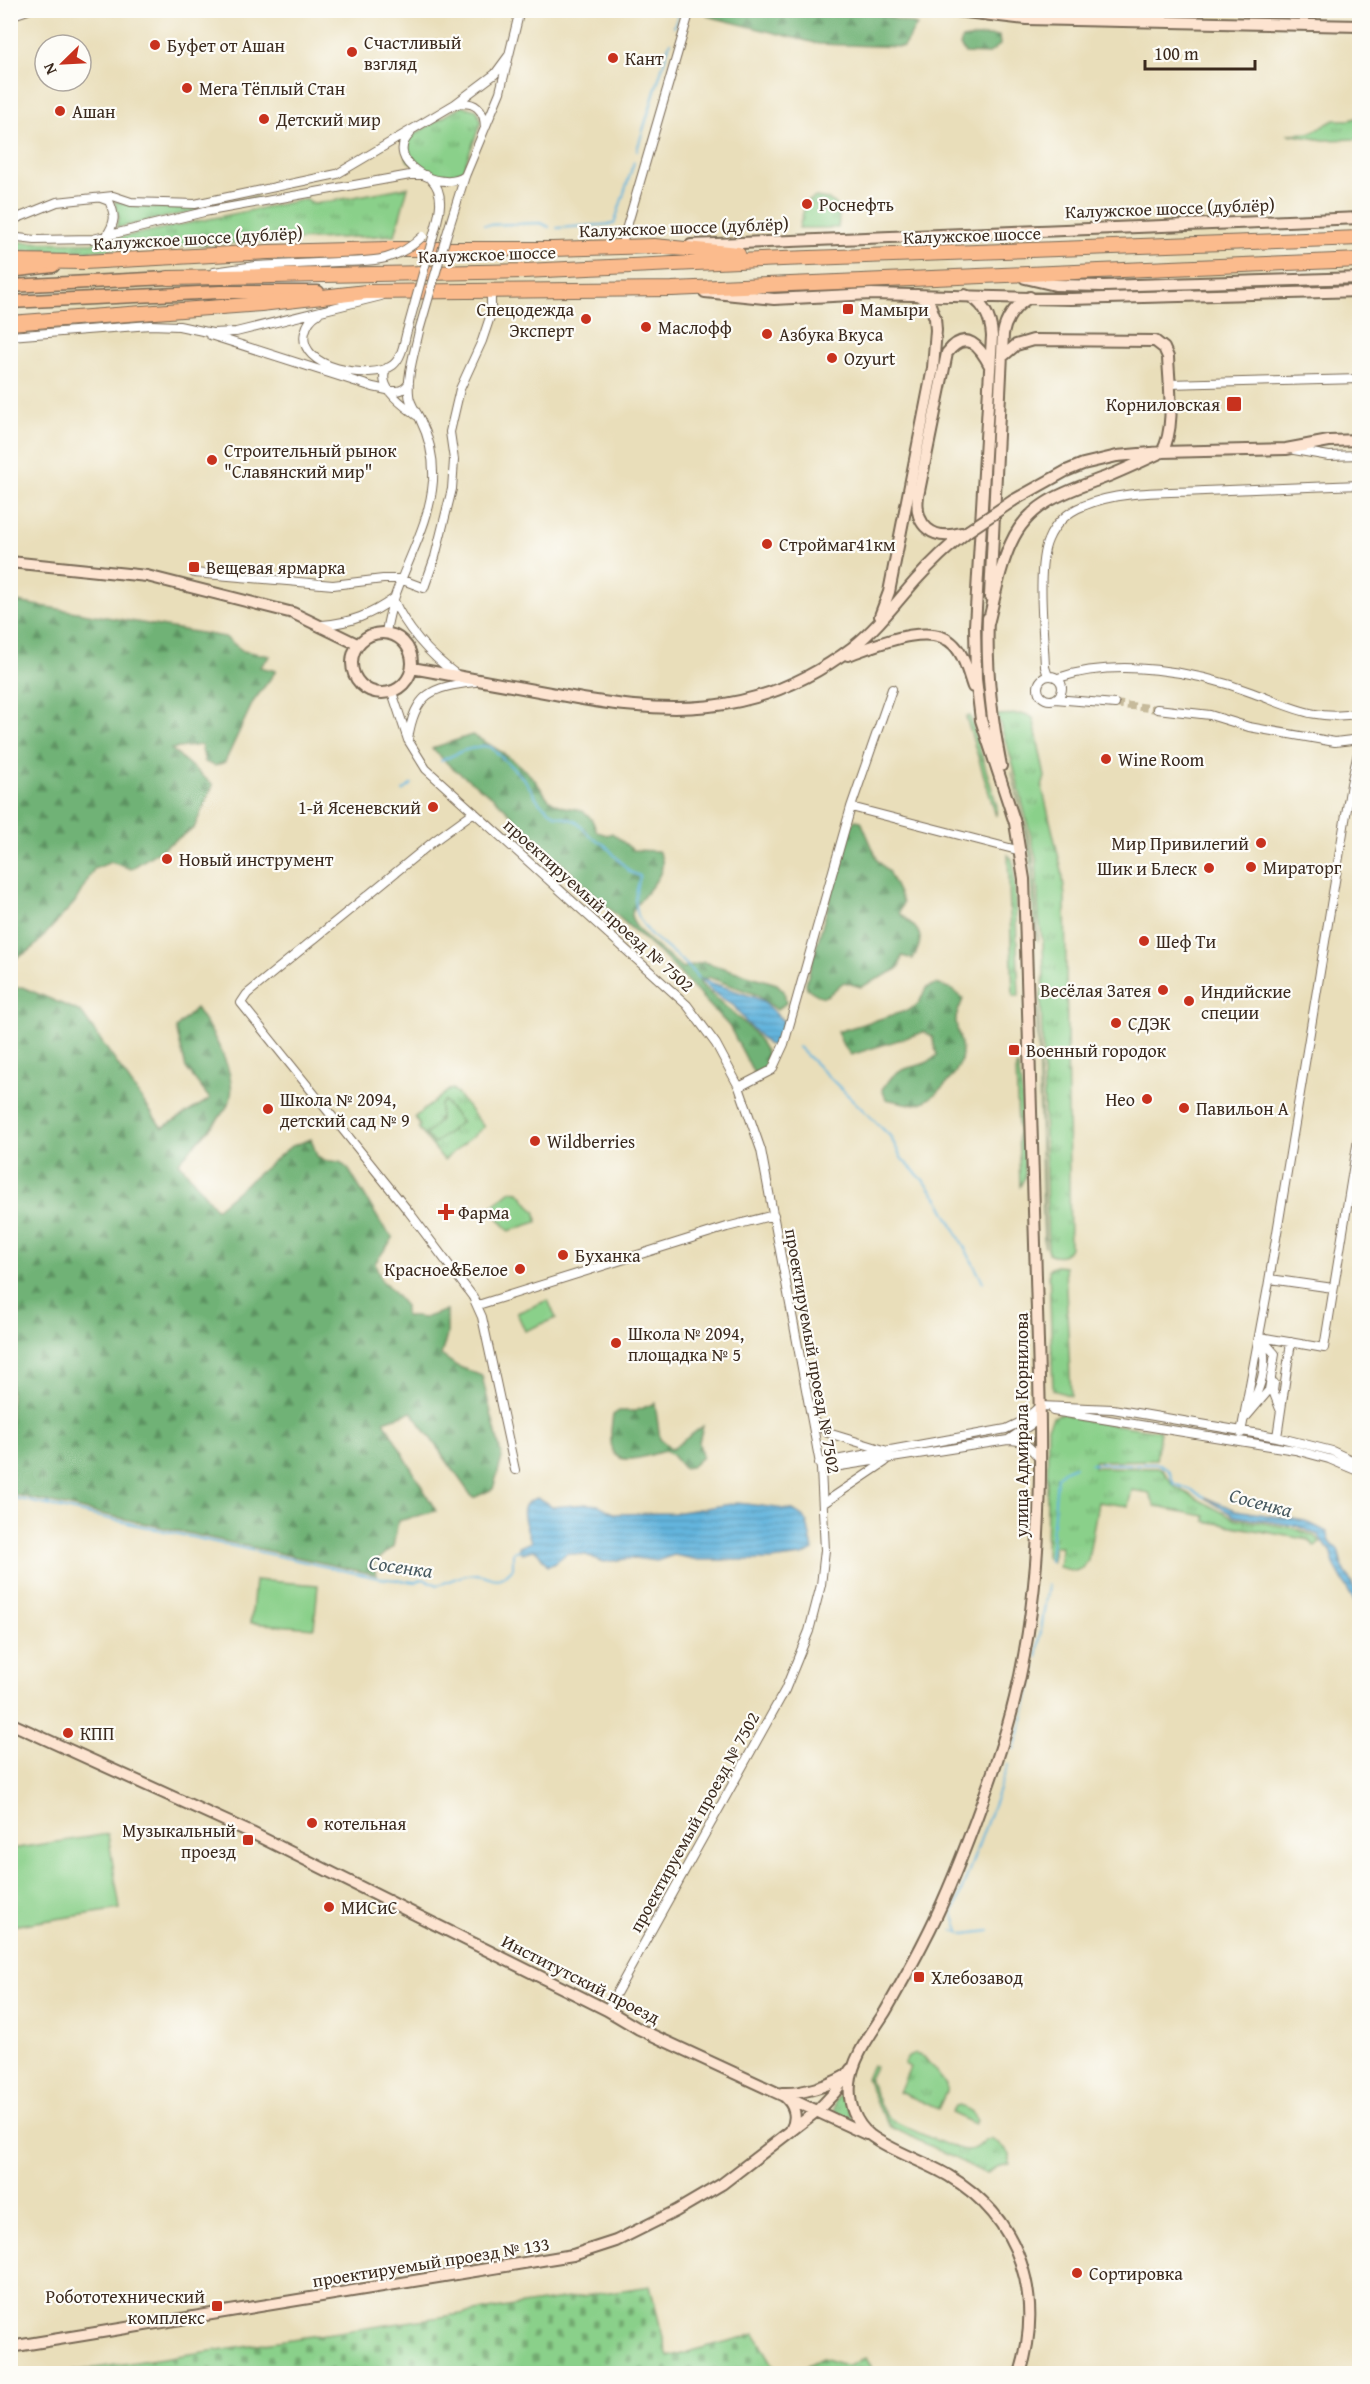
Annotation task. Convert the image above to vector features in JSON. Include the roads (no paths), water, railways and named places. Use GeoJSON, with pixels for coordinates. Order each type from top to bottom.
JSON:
{"type":"FeatureCollection","features":[{"type":"Feature","properties":{"kind":"highway","name":"Калужское шоссе"},"geometry":{"type":"LineString","coordinates":[[168,278],[524,271],[782,259],[1359,238]]}},
{"type":"Feature","properties":{"kind":"highway","name":"Калужское шоссе (дублёр)"},"geometry":{"type":"LineString","coordinates":[[84,262],[291,251],[654,246]]}},
{"type":"Feature","properties":{"kind":"highway"},"geometry":{"type":"LineString","coordinates":[[654,246],[782,259]]}},
{"type":"Feature","properties":{"kind":"highway","name":"Калужское шоссе"},"geometry":{"type":"LineString","coordinates":[[366,292],[672,289],[1359,260]]}},
{"type":"Feature","properties":{"kind":"highway"},"geometry":{"type":"LineString","coordinates":[[10,261],[84,262]]}},
{"type":"Feature","properties":{"kind":"highway"},"geometry":{"type":"LineString","coordinates":[[10,323],[261,304],[366,292]]}},
{"type":"Feature","properties":{"kind":"main road","name":"Калужское шоссе (дублёр)"},"geometry":{"type":"LineString","coordinates":[[10,271],[84,262]]}},
{"type":"Feature","properties":{"kind":"main road","name":"Калужское шоссе"},"geometry":{"type":"LineString","coordinates":[[10,286],[168,278]]}},
{"type":"Feature","properties":{"kind":"main road","name":"Калужское шоссе"},"geometry":{"type":"LineString","coordinates":[[10,302],[220,292],[366,292]]}},
{"type":"Feature","properties":{"kind":"street"},"geometry":{"type":"LineString","coordinates":[[10,16],[28,10]]}},
{"type":"Feature","properties":{"kind":"street"},"geometry":{"type":"LineString","coordinates":[[386,633],[393,599],[429,509],[433,479],[431,453],[420,418],[408,396],[419,331],[465,176],[500,92],[520,10]]}},
{"type":"Feature","properties":{"kind":"street"},"geometry":{"type":"LineString","coordinates":[[621,247],[690,10]]}},
{"type":"Feature","properties":{"kind":"street"},"geometry":{"type":"LineString","coordinates":[[948,10],[1026,19],[1359,26]]}},
{"type":"Feature","properties":{"kind":"street"},"geometry":{"type":"LineString","coordinates":[[10,221],[57,202],[97,196],[113,196],[131,202],[152,204],[195,204],[328,176],[349,168],[455,104],[495,74],[509,55]]}},
{"type":"Feature","properties":{"kind":"street"},"geometry":{"type":"LineString","coordinates":[[455,104],[466,102],[476,105],[484,116],[484,134]]}},
{"type":"Feature","properties":{"kind":"street"},"geometry":{"type":"LineString","coordinates":[[418,128],[403,142],[404,159],[408,164],[428,176],[446,182],[465,176]]}},
{"type":"Feature","properties":{"kind":"street"},"geometry":{"type":"LineString","coordinates":[[10,237],[93,239],[169,220],[302,193],[410,175],[428,176],[438,189],[441,198],[438,216],[399,356],[383,379],[402,404],[420,418]]}},
{"type":"Feature","properties":{"kind":"street"},"geometry":{"type":"LineString","coordinates":[[97,196],[109,201],[115,213],[114,223],[107,235]]}},
{"type":"Feature","properties":{"kind":"street"},"geometry":{"type":"LineString","coordinates":[[168,278],[255,266],[373,261],[393,257],[405,252],[423,236],[438,216]]}},
{"type":"Feature","properties":{"kind":"street","name":"Калужское шоссе (дублёр)"},"geometry":{"type":"LineString","coordinates":[[654,246],[1359,218]]}},
{"type":"Feature","properties":{"kind":"street"},"geometry":{"type":"LineString","coordinates":[[1012,274],[1055,285],[1075,286],[1359,278]]}},
{"type":"Feature","properties":{"kind":"street"},"geometry":{"type":"LineString","coordinates":[[672,289],[774,299],[911,294],[1156,298],[1359,290]]}},
{"type":"Feature","properties":{"kind":"street"},"geometry":{"type":"LineString","coordinates":[[10,336],[150,325],[169,325],[212,333],[236,332],[399,292]]}},
{"type":"Feature","properties":{"kind":"street"},"geometry":{"type":"LineString","coordinates":[[194,573],[333,585],[400,579],[424,588],[435,557],[452,489],[454,460],[450,432],[460,389],[482,341],[491,314],[491,292]]}},
{"type":"Feature","properties":{"kind":"street"},"geometry":{"type":"LineString","coordinates":[[876,625],[889,592],[933,368],[936,330],[933,312],[924,298],[911,294]]}},
{"type":"Feature","properties":{"kind":"street"},"geometry":{"type":"LineString","coordinates":[[965,295],[978,303],[990,321],[992,336],[975,626],[978,699]]}},
{"type":"Feature","properties":{"kind":"street"},"geometry":{"type":"LineString","coordinates":[[1006,796],[989,699],[988,624],[1002,357],[1006,322],[1015,309],[1030,297]]}},
{"type":"Feature","properties":{"kind":"street"},"geometry":{"type":"LineString","coordinates":[[285,358],[301,356],[305,350],[308,324],[324,310]]}},
{"type":"Feature","properties":{"kind":"street"},"geometry":{"type":"LineString","coordinates":[[194,330],[393,392],[403,390],[410,380]]}},
{"type":"Feature","properties":{"kind":"street"},"geometry":{"type":"LineString","coordinates":[[988,624],[1008,551],[1021,525],[1032,512],[1062,493],[1162,452],[1169,430],[1167,352],[1161,344],[1150,340],[1033,340],[1016,345],[1002,357]]}},
{"type":"Feature","properties":{"kind":"street"},"geometry":{"type":"LineString","coordinates":[[968,531],[947,536],[931,531],[919,516],[918,496],[947,353],[959,342],[970,342],[982,350],[990,366]]}},
{"type":"Feature","properties":{"kind":"street"},"geometry":{"type":"LineString","coordinates":[[305,343],[310,354],[322,363],[371,373],[390,366],[405,367],[410,380]]}},
{"type":"Feature","properties":{"kind":"street"},"geometry":{"type":"LineString","coordinates":[[1169,384],[1359,379]]}},
{"type":"Feature","properties":{"kind":"street"},"geometry":{"type":"LineString","coordinates":[[412,668],[596,703],[680,709],[724,704],[765,694],[785,686],[852,648],[931,564],[968,531],[1050,478],[1083,464],[1117,456],[1162,452],[1286,449],[1329,441],[1359,440]]}},
{"type":"Feature","properties":{"kind":"street"},"geometry":{"type":"LineString","coordinates":[[1286,449],[1329,456],[1359,455]]}},
{"type":"Feature","properties":{"kind":"street"},"geometry":{"type":"LineString","coordinates":[[1048,676],[1045,667],[1044,642],[1044,552],[1053,529],[1076,509],[1100,500],[1142,494],[1359,485]]}},
{"type":"Feature","properties":{"kind":"street"},"geometry":{"type":"LineString","coordinates":[[10,562],[147,576],[272,606],[322,626],[357,644]]}},
{"type":"Feature","properties":{"kind":"street"},"geometry":{"type":"LineString","coordinates":[[322,626],[357,620],[377,611],[393,599]]}},
{"type":"Feature","properties":{"kind":"street"},"geometry":{"type":"LineString","coordinates":[[393,599],[401,616],[426,648],[460,677]]}},
{"type":"Feature","properties":{"kind":"street"},"geometry":{"type":"LineString","coordinates":[[386,633],[397,636],[406,645],[411,656],[412,668],[405,682],[392,692],[380,693],[368,690],[355,678],[351,661],[357,644],[370,635],[386,633]]}},
{"type":"Feature","properties":{"kind":"street"},"geometry":{"type":"LineString","coordinates":[[831,661],[893,640],[916,635],[940,636],[957,648],[978,699]]}},
{"type":"Feature","properties":{"kind":"street"},"geometry":{"type":"LineString","coordinates":[[1115,704],[1048,700],[1042,697],[1038,685],[1048,676],[1058,678],[1090,672],[1166,669],[1254,693],[1290,708],[1338,717],[1359,710]]}},
{"type":"Feature","properties":{"kind":"street"},"geometry":{"type":"LineString","coordinates":[[1055,699],[1063,690],[1058,678]]}},
{"type":"Feature","properties":{"kind":"street"},"geometry":{"type":"LineString","coordinates":[[408,740],[413,712],[424,698],[444,687],[481,681]]}},
{"type":"Feature","properties":{"kind":"street"},"geometry":{"type":"LineString","coordinates":[[739,1087],[772,1070],[784,1044],[851,807],[892,689]]}},
{"type":"Feature","properties":{"kind":"street","name":"проектируемый проезд № 7502"},"geometry":{"type":"LineString","coordinates":[[392,692],[408,740],[421,763],[687,1005],[716,1044],[739,1087],[761,1150],[820,1466],[825,1550],[821,1586],[809,1631],[784,1690],[607,2010]]}},
{"type":"Feature","properties":{"kind":"street","name":"улица Адмирала Корнилова"},"geometry":{"type":"LineString","coordinates":[[978,699],[991,756],[1006,796],[1021,851],[1026,921],[1041,1460],[1041,1510],[1036,1574],[1024,1656],[1007,1728],[966,1846],[937,1916],[892,1999],[850,2069],[849,2095],[860,2124],[875,2138],[930,2165],[962,2184],[984,2203],[1007,2233],[1024,2271],[1029,2302],[1028,2338],[1020,2373]]}},
{"type":"Feature","properties":{"kind":"street"},"geometry":{"type":"LineString","coordinates":[[1157,709],[1210,715],[1250,727],[1329,741],[1359,739]]}},
{"type":"Feature","properties":{"kind":"street"},"geometry":{"type":"LineString","coordinates":[[1241,1433],[1270,1279],[1359,744]]}},
{"type":"Feature","properties":{"kind":"street"},"geometry":{"type":"LineString","coordinates":[[851,807],[1021,851]]}},
{"type":"Feature","properties":{"kind":"street"},"geometry":{"type":"LineString","coordinates":[[474,812],[434,841],[247,994],[241,1003],[409,1212],[478,1305],[515,1470]]}},
{"type":"Feature","properties":{"kind":"street"},"geometry":{"type":"LineString","coordinates":[[1260,1337],[1324,1348],[1359,1127]]}},
{"type":"Feature","properties":{"kind":"street"},"geometry":{"type":"LineString","coordinates":[[478,1305],[727,1227],[774,1215]]}},
{"type":"Feature","properties":{"kind":"street"},"geometry":{"type":"LineString","coordinates":[[1270,1279],[1333,1288]]}},
{"type":"Feature","properties":{"kind":"street"},"geometry":{"type":"LineString","coordinates":[[1244,1419],[1265,1389],[1270,1353],[1260,1337]]}},
{"type":"Feature","properties":{"kind":"street"},"geometry":{"type":"LineString","coordinates":[[1277,1437],[1293,1357],[1291,1342]]}},
{"type":"Feature","properties":{"kind":"street"},"geometry":{"type":"LineString","coordinates":[[1281,1411],[1273,1390],[1279,1354],[1291,1342]]}},
{"type":"Feature","properties":{"kind":"street"},"geometry":{"type":"LineString","coordinates":[[1008,1440],[1032,1424],[1040,1408]]}},
{"type":"Feature","properties":{"kind":"street"},"geometry":{"type":"LineString","coordinates":[[1040,1408],[1295,1450],[1329,1459],[1359,1472]]}},
{"type":"Feature","properties":{"kind":"street"},"geometry":{"type":"LineString","coordinates":[[820,1466],[885,1451],[1006,1429],[1023,1421],[1040,1408],[1113,1410],[1241,1433],[1277,1437],[1332,1452],[1359,1464]]}},
{"type":"Feature","properties":{"kind":"street"},"geometry":{"type":"LineString","coordinates":[[812,1420],[828,1432],[885,1451]]}},
{"type":"Feature","properties":{"kind":"street"},"geometry":{"type":"LineString","coordinates":[[820,1466],[888,1460],[1008,1440],[1020,1440],[1025,1443],[1041,1460]]}},
{"type":"Feature","properties":{"kind":"street"},"geometry":{"type":"LineString","coordinates":[[824,1503],[888,1460]]}},
{"type":"Feature","properties":{"kind":"street","name":"Институтский проезд"},"geometry":{"type":"LineString","coordinates":[[10,1723],[274,1844],[607,2010],[639,2029],[875,2138]]}},
{"type":"Feature","properties":{"kind":"street"},"geometry":{"type":"LineString","coordinates":[[779,2092],[794,2093],[834,2082],[850,2069]]}},
{"type":"Feature","properties":{"kind":"street","name":"проектируемый проезд № 133"},"geometry":{"type":"LineString","coordinates":[[10,2347],[573,2255],[616,2241],[676,2211],[722,2184],[818,2110],[850,2069]]}},
{"type":"Feature","properties":{"kind":"street"},"geometry":{"type":"LineString","coordinates":[[779,2092],[793,2106],[796,2116],[791,2131]]}},
{"type":"Feature","properties":{"kind":"water"},"geometry":{"type":"Polygon","coordinates":[[[698,978],[762,1000],[785,1023],[775,1046],[767,1044],[734,1006],[713,992],[698,978]]]}},
{"type":"Feature","properties":{"kind":"water"},"geometry":{"type":"Polygon","coordinates":[[[1204,1497],[1236,1510],[1305,1521],[1327,1532],[1331,1543],[1338,1550],[1342,1565],[1358,1596],[1359,1610],[1334,1565],[1330,1551],[1318,1535],[1297,1526],[1234,1516],[1204,1497]]]}},
{"type":"Feature","properties":{"kind":"water"},"geometry":{"type":"Polygon","coordinates":[[[538,1498],[553,1507],[599,1505],[615,1514],[674,1513],[738,1503],[793,1510],[804,1517],[807,1522],[813,1550],[802,1556],[772,1560],[698,1560],[674,1555],[657,1561],[634,1558],[603,1562],[586,1555],[567,1553],[548,1566],[537,1551],[523,1553],[518,1550],[519,1547],[531,1542],[524,1510],[530,1501],[538,1498]]]}},
{"type":"Feature","properties":{"kind":"waterway"},"geometry":{"type":"LineString","coordinates":[[674,27],[680,10]]}},
{"type":"Feature","properties":{"kind":"waterway"},"geometry":{"type":"LineString","coordinates":[[637,150],[670,42]]}},
{"type":"Feature","properties":{"kind":"waterway"},"geometry":{"type":"LineString","coordinates":[[557,228],[614,224],[634,162]]}},
{"type":"Feature","properties":{"kind":"waterway"},"geometry":{"type":"LineString","coordinates":[[484,225],[541,223],[549,227]]}},
{"type":"Feature","properties":{"kind":"waterway"},"geometry":{"type":"LineString","coordinates":[[441,761],[462,751],[481,746],[491,747],[525,780],[539,802],[555,815],[576,821],[590,836],[605,845],[630,872],[640,876],[635,899],[638,917],[650,934],[686,964],[698,978]]}},
{"type":"Feature","properties":{"kind":"waterway"},"geometry":{"type":"LineString","coordinates":[[403,791],[412,784]]}},
{"type":"Feature","properties":{"kind":"waterway"},"geometry":{"type":"LineString","coordinates":[[798,1047],[890,1136],[902,1159],[939,1200],[983,1282]]}},
{"type":"Feature","properties":{"kind":"waterway","name":"Сосенка"},"geometry":{"type":"LineString","coordinates":[[1090,1464],[1160,1464],[1169,1471],[1174,1484],[1204,1497]]}},
{"type":"Feature","properties":{"kind":"waterway"},"geometry":{"type":"LineString","coordinates":[[1050,1562],[1057,1477],[1065,1470],[1075,1466]]}},
{"type":"Feature","properties":{"kind":"waterway","name":"Сосенка"},"geometry":{"type":"LineString","coordinates":[[10,1497],[378,1578],[416,1582],[423,1579],[438,1585],[470,1574],[501,1578],[513,1568],[513,1552],[519,1550]]}},
{"type":"Feature","properties":{"kind":"waterway"},"geometry":{"type":"LineString","coordinates":[[1037,1657],[1048,1585]]}},
{"type":"Feature","properties":{"kind":"waterway"},"geometry":{"type":"LineString","coordinates":[[1014,1749],[1035,1667]]}},
{"type":"Feature","properties":{"kind":"waterway"},"geometry":{"type":"LineString","coordinates":[[960,1933],[953,1914],[1008,1765]]}},
{"type":"Feature","properties":{"kind":"waterway"},"geometry":{"type":"LineString","coordinates":[[953,1930],[965,1934],[989,1931]]}},
{"type":"Feature","properties":{"kind":"tunnel"},"geometry":{"type":"LineString","coordinates":[[1115,704],[1157,709]]}},
{"type":"Feature","properties":{"kind":"place","name":"Буфет от Ашан"},"geometry":{"type":"Point","coordinates":[155,45]}},
{"type":"Feature","properties":{"kind":"place","name":"Счастливый взгляд"},"geometry":{"type":"Point","coordinates":[352,52]}},
{"type":"Feature","properties":{"kind":"place","name":"Кант"},"geometry":{"type":"Point","coordinates":[613,58]}},
{"type":"Feature","properties":{"kind":"place","name":"Мега Тёплый Cтан"},"geometry":{"type":"Point","coordinates":[187,88]}},
{"type":"Feature","properties":{"kind":"place","name":"Ашан"},"geometry":{"type":"Point","coordinates":[60,111]}},
{"type":"Feature","properties":{"kind":"place","name":"Детский мир"},"geometry":{"type":"Point","coordinates":[264,119]}},
{"type":"Feature","properties":{"kind":"place","name":"Роснефть"},"geometry":{"type":"Point","coordinates":[807,204]}},
{"type":"Feature","properties":{"kind":"place","name":"Мамыри"},"geometry":{"type":"Point","coordinates":[848,309]}},
{"type":"Feature","properties":{"kind":"place","name":"Спецодежда Эксперт"},"geometry":{"type":"Point","coordinates":[586,319]}},
{"type":"Feature","properties":{"kind":"place","name":"Маслофф"},"geometry":{"type":"Point","coordinates":[646,327]}},
{"type":"Feature","properties":{"kind":"place","name":"Азбука Вкуса"},"geometry":{"type":"Point","coordinates":[767,334]}},
{"type":"Feature","properties":{"kind":"place","name":"Ozyurt"},"geometry":{"type":"Point","coordinates":[832,358]}},
{"type":"Feature","properties":{"kind":"place","name":"Корниловская"},"geometry":{"type":"Point","coordinates":[1234,404]}},
{"type":"Feature","properties":{"kind":"place","name":"Строительный рынок \"Славянский мир\""},"geometry":{"type":"Point","coordinates":[212,460]}},
{"type":"Feature","properties":{"kind":"place","name":"Строймаг41км"},"geometry":{"type":"Point","coordinates":[767,544]}},
{"type":"Feature","properties":{"kind":"place","name":"Вещевая ярмарка"},"geometry":{"type":"Point","coordinates":[194,567]}},
{"type":"Feature","properties":{"kind":"place","name":"Wine Room"},"geometry":{"type":"Point","coordinates":[1106,759]}},
{"type":"Feature","properties":{"kind":"place","name":"1-й Ясеневский"},"geometry":{"type":"Point","coordinates":[433,807]}},
{"type":"Feature","properties":{"kind":"place","name":"Мир Привилегий"},"geometry":{"type":"Point","coordinates":[1261,843]}},
{"type":"Feature","properties":{"kind":"place","name":"Новый инструмент"},"geometry":{"type":"Point","coordinates":[167,859]}},
{"type":"Feature","properties":{"kind":"place","name":"Мираторг"},"geometry":{"type":"Point","coordinates":[1251,867]}},
{"type":"Feature","properties":{"kind":"place","name":"Шик и Блеск"},"geometry":{"type":"Point","coordinates":[1209,868]}},
{"type":"Feature","properties":{"kind":"place","name":"Шеф Ти"},"geometry":{"type":"Point","coordinates":[1144,941]}},
{"type":"Feature","properties":{"kind":"place","name":"Весёлая Затея"},"geometry":{"type":"Point","coordinates":[1163,990]}},
{"type":"Feature","properties":{"kind":"place","name":"Индийские специи"},"geometry":{"type":"Point","coordinates":[1189,1001]}},
{"type":"Feature","properties":{"kind":"place","name":"СДЭК"},"geometry":{"type":"Point","coordinates":[1116,1023]}},
{"type":"Feature","properties":{"kind":"place","name":"Военный городок"},"geometry":{"type":"Point","coordinates":[1014,1050]}},
{"type":"Feature","properties":{"kind":"place","name":"Нео"},"geometry":{"type":"Point","coordinates":[1147,1099]}},
{"type":"Feature","properties":{"kind":"place","name":"Павильон А"},"geometry":{"type":"Point","coordinates":[1184,1108]}},
{"type":"Feature","properties":{"kind":"place","name":"Школа № 2094, детский сад № 9"},"geometry":{"type":"Point","coordinates":[268,1109]}},
{"type":"Feature","properties":{"kind":"place","name":"Wildberries"},"geometry":{"type":"Point","coordinates":[535,1141]}},
{"type":"Feature","properties":{"kind":"place","name":"Фарма"},"geometry":{"type":"Point","coordinates":[446,1212]}},
{"type":"Feature","properties":{"kind":"place","name":"Буханка"},"geometry":{"type":"Point","coordinates":[563,1255]}},
{"type":"Feature","properties":{"kind":"place","name":"Красное&Белое"},"geometry":{"type":"Point","coordinates":[520,1269]}},
{"type":"Feature","properties":{"kind":"place","name":"Школа № 2094, площадка № 5"},"geometry":{"type":"Point","coordinates":[616,1343]}},
{"type":"Feature","properties":{"kind":"place","name":"КПП"},"geometry":{"type":"Point","coordinates":[68,1733]}},
{"type":"Feature","properties":{"kind":"place","name":"котельная"},"geometry":{"type":"Point","coordinates":[312,1823]}},
{"type":"Feature","properties":{"kind":"place","name":"Музыкальный проезд"},"geometry":{"type":"Point","coordinates":[248,1840]}},
{"type":"Feature","properties":{"kind":"place","name":"МИСиС"},"geometry":{"type":"Point","coordinates":[329,1907]}},
{"type":"Feature","properties":{"kind":"place","name":"Хлебозавод"},"geometry":{"type":"Point","coordinates":[919,1977]}},
{"type":"Feature","properties":{"kind":"place","name":"Сортировка"},"geometry":{"type":"Point","coordinates":[1077,2273]}},
{"type":"Feature","properties":{"kind":"place","name":"Робототехнический комплекс"},"geometry":{"type":"Point","coordinates":[217,2306]}}]}
